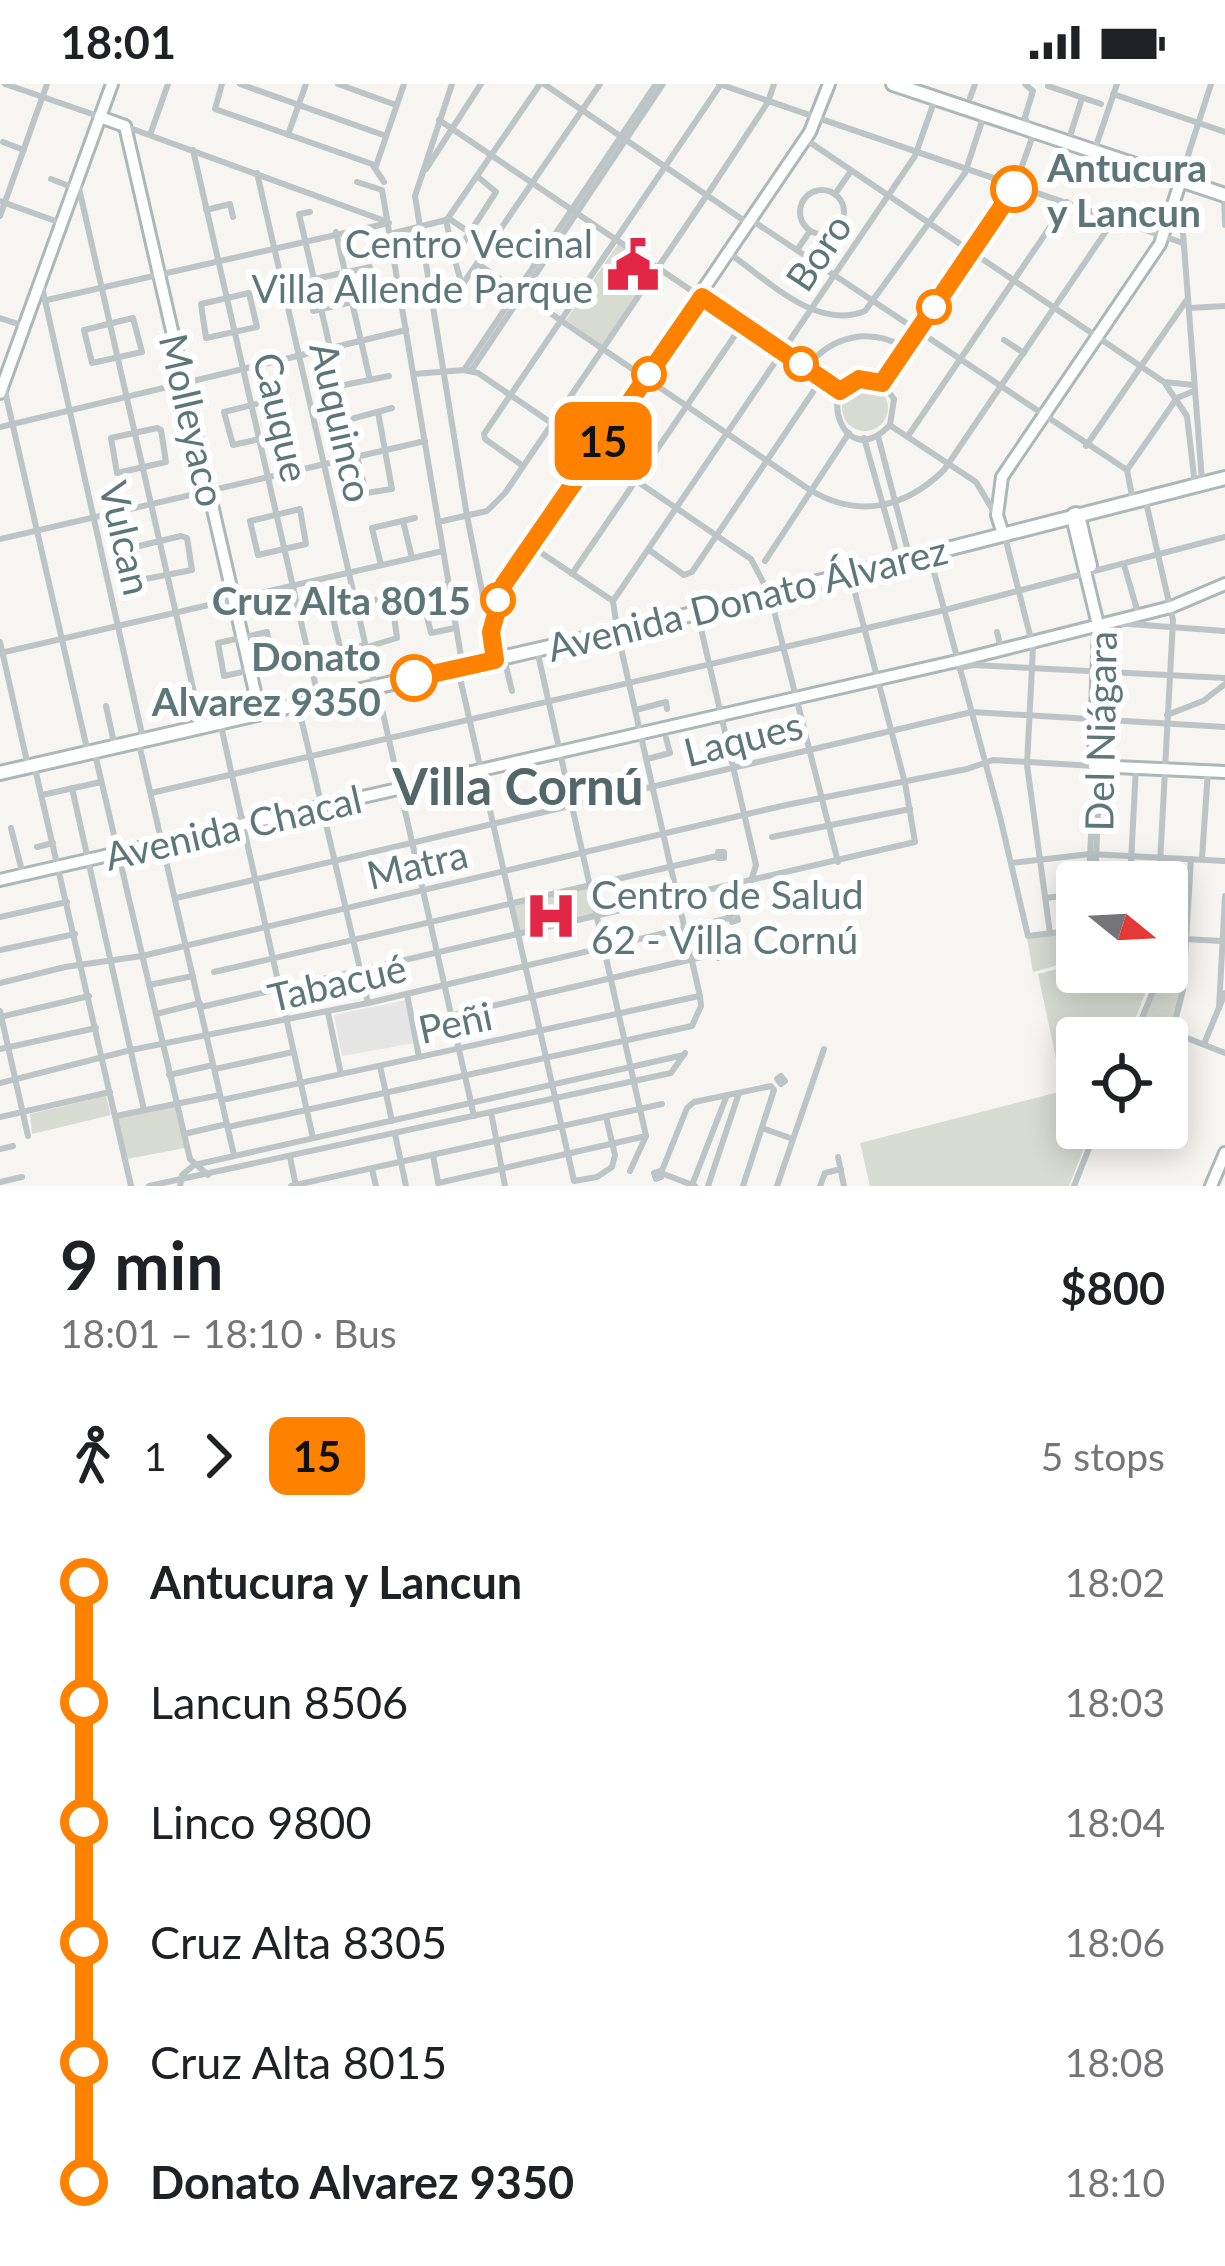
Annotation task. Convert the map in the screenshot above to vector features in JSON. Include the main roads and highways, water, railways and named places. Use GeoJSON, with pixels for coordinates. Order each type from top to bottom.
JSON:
{"type":"FeatureCollection","features":[{"type":"Feature","properties":{"kind":"main road"},"geometry":{"type":"LineString","coordinates":[[2,383],[112,84]]}},
{"type":"Feature","properties":{"kind":"main road"},"geometry":{"type":"LineString","coordinates":[[498,658],[491,632],[500,592],[806,140],[831,84]]}},
{"type":"Feature","properties":{"kind":"main road"},"geometry":{"type":"LineString","coordinates":[[892,84],[929,92],[984,116],[1030,126],[1224,195]]}},
{"type":"Feature","properties":{"kind":"main road","name":"Molleyaco"},"geometry":{"type":"LineString","coordinates":[[100,117],[124,126],[260,712]]}},
{"type":"Feature","properties":{"kind":"main road"},"geometry":{"type":"LineString","coordinates":[[1180,180],[1164,236],[1002,477],[997,514],[1002,532],[1225,475]]}},
{"type":"Feature","properties":{"kind":"main road","name":"Del Niágara"},"geometry":{"type":"LineString","coordinates":[[1075,514],[1105,623],[1097,766],[1225,772]]}},
{"type":"Feature","properties":{"kind":"main road","name":"Avenida Donato Álvarez"},"geometry":{"type":"LineString","coordinates":[[90,751],[697,613],[768,589],[850,574],[1002,532]]}},
{"type":"Feature","properties":{"kind":"main road","name":"Avenida Donato Álvarez"},"geometry":{"type":"LineString","coordinates":[[498,658],[1002,532]]}},
{"type":"Feature","properties":{"kind":"main road","name":"Avenida Chacal"},"geometry":{"type":"LineString","coordinates":[[0,880],[958,664],[1171,608],[1225,584]]}},
{"type":"Feature","properties":{"kind":"main road","name":"Avenida Donato Álvarez"},"geometry":{"type":"LineString","coordinates":[[297,703],[376,685]]}},
{"type":"Feature","properties":{"kind":"main road","name":"Avenida Donato Álvarez"},"geometry":{"type":"LineString","coordinates":[[0,771],[260,712]]}},
{"type":"Feature","properties":{"kind":"main road"},"geometry":{"type":"LineString","coordinates":[[1211,1186],[1225,1153]]}},
{"type":"Feature","properties":{"kind":"place","name":"Antucura y Lancun"},"geometry":{"type":"Point","coordinates":[1014,189]}},
{"type":"Feature","properties":{"kind":"place","name":"Centro Vecinal Villa Allende Parque"},"geometry":{"type":"Point","coordinates":[633,265]}},
{"type":"Feature","properties":{"kind":"place","name":"Cruz Alta 8015"},"geometry":{"type":"Point","coordinates":[498,600]}},
{"type":"Feature","properties":{"kind":"place","name":"Donato Alvarez 9350"},"geometry":{"type":"Point","coordinates":[414,678]}},
{"type":"Feature","properties":{"kind":"place","name":"Centro de Salud 62 - Villa Cornú"},"geometry":{"type":"Point","coordinates":[551,916]}},
{"type":"Feature","properties":{"kind":"district","name":"Villa Cornú"},"geometry":{"type":"Point","coordinates":[518,785]}}]}
